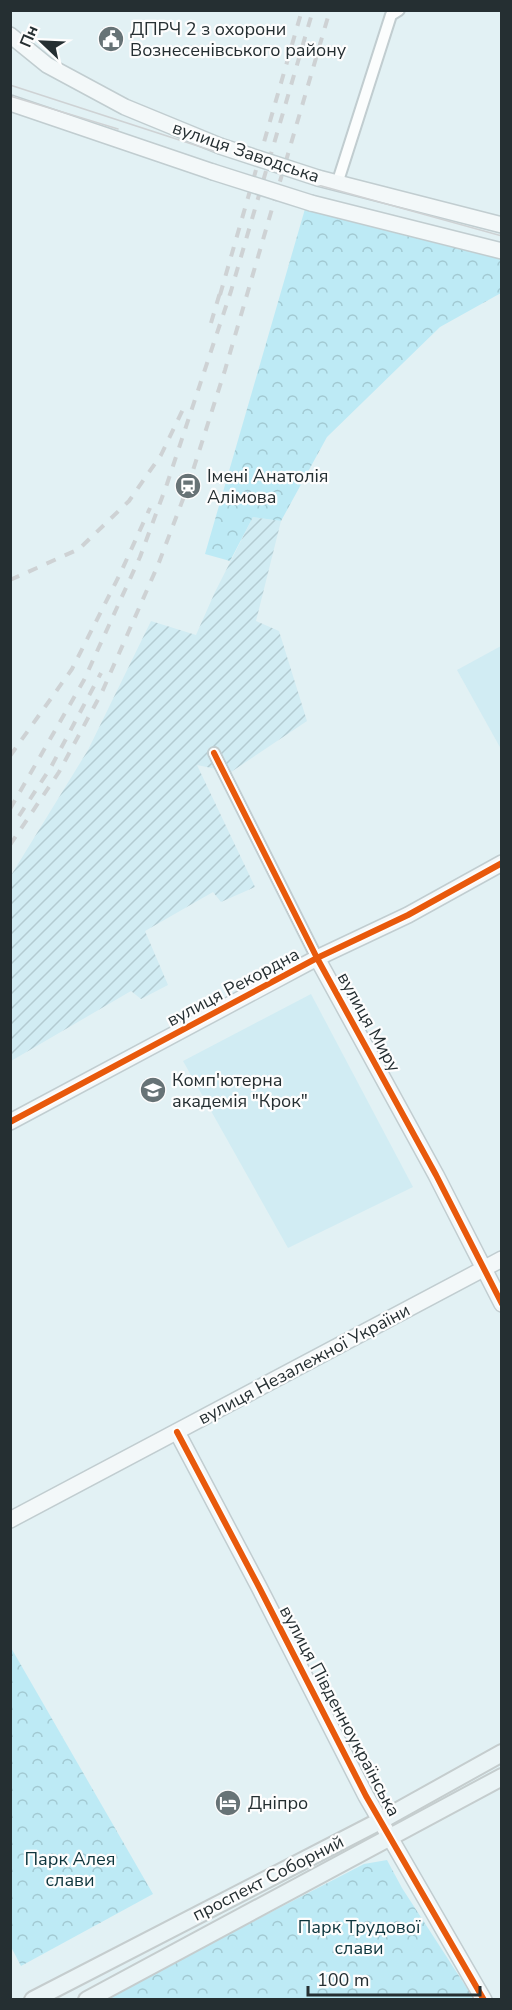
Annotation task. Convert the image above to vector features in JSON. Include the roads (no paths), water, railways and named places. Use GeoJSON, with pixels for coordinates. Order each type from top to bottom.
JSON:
{"type":"FeatureCollection","features":[{"type":"Feature","properties":{"kind":"main road","name":"проспект Соборний"},"geometry":{"type":"LineString","coordinates":[[33,2000],[380,1821],[501,1753]]}},
{"type":"Feature","properties":{"kind":"main road","name":"проспект Соборний"},"geometry":{"type":"LineString","coordinates":[[87,2000],[501,1777]]}},
{"type":"Feature","properties":{"kind":"street"},"geometry":{"type":"LineString","coordinates":[[337,184],[391,15],[399,10]]}},
{"type":"Feature","properties":{"kind":"street","name":"вулиця Заводська"},"geometry":{"type":"LineString","coordinates":[[10,35],[47,65],[125,107],[220,146],[337,184],[501,225]]}},
{"type":"Feature","properties":{"kind":"street","name":"вулиця Заводська"},"geometry":{"type":"LineString","coordinates":[[10,103],[311,203],[501,251]]}},
{"type":"Feature","properties":{"kind":"street","name":"вулиця Миру"},"geometry":{"type":"LineString","coordinates":[[214,753],[317,958],[436,1175],[501,1304]]}},
{"type":"Feature","properties":{"kind":"street","name":"вулиця Рекордна"},"geometry":{"type":"LineString","coordinates":[[10,1122],[317,958],[408,915],[501,863]]}},
{"type":"Feature","properties":{"kind":"street","name":"вулиця Незалежної України"},"geometry":{"type":"LineString","coordinates":[[10,1520],[501,1259]]}},
{"type":"Feature","properties":{"kind":"street","name":"вулиця Південноукраїнська"},"geometry":{"type":"LineString","coordinates":[[177,1432],[380,1821],[484,2000]]}},
{"type":"Feature","properties":{"kind":"tram line"},"geometry":{"type":"LineString","coordinates":[[10,85],[318,185],[502,236]]}},
{"type":"Feature","properties":{"kind":"tram line"},"geometry":{"type":"LineString","coordinates":[[10,96],[118,129]]}},
{"type":"Feature","properties":{"kind":"railway"},"geometry":{"type":"LineString","coordinates":[[220,295],[302,10]]}},
{"type":"Feature","properties":{"kind":"railway"},"geometry":{"type":"LineString","coordinates":[[10,809],[84,680],[140,557],[167,484],[231,291],[313,10]]}},
{"type":"Feature","properties":{"kind":"railway"},"geometry":{"type":"LineString","coordinates":[[10,845],[59,772],[102,692],[158,565],[188,486],[225,370],[330,10]]}},
{"type":"Feature","properties":{"kind":"railway"},"geometry":{"type":"LineString","coordinates":[[211,323],[221,289]]}},
{"type":"Feature","properties":{"kind":"railway"},"geometry":{"type":"LineString","coordinates":[[10,580],[79,549],[129,501],[161,455],[186,403]]}},
{"type":"Feature","properties":{"kind":"railway"},"geometry":{"type":"LineString","coordinates":[[10,756],[72,669],[121,572],[150,508]]}},
{"type":"Feature","properties":{"kind":"railway"},"geometry":{"type":"LineString","coordinates":[[19,816],[51,767],[101,673]]}},
{"type":"Feature","properties":{"kind":"place","name":"ДПРЧ 2 з охорони Вознесенівського району"},"geometry":{"type":"Point","coordinates":[111,39]}},
{"type":"Feature","properties":{"kind":"place","name":"Імені Анатолія Алімова"},"geometry":{"type":"Point","coordinates":[188,486]}},
{"type":"Feature","properties":{"kind":"place","name":"Комп'ютерна академія \"Крок\""},"geometry":{"type":"Point","coordinates":[153,1090]}},
{"type":"Feature","properties":{"kind":"place","name":"Дніпро"},"geometry":{"type":"Point","coordinates":[228,1803]}},
{"type":"Feature","properties":{"kind":"park label","name":"Парк Алея слави"},"geometry":{"type":"Point","coordinates":[70,1869]}},
{"type":"Feature","properties":{"kind":"park label","name":"Парк Трудової слави"},"geometry":{"type":"Point","coordinates":[359,1937]}}]}
